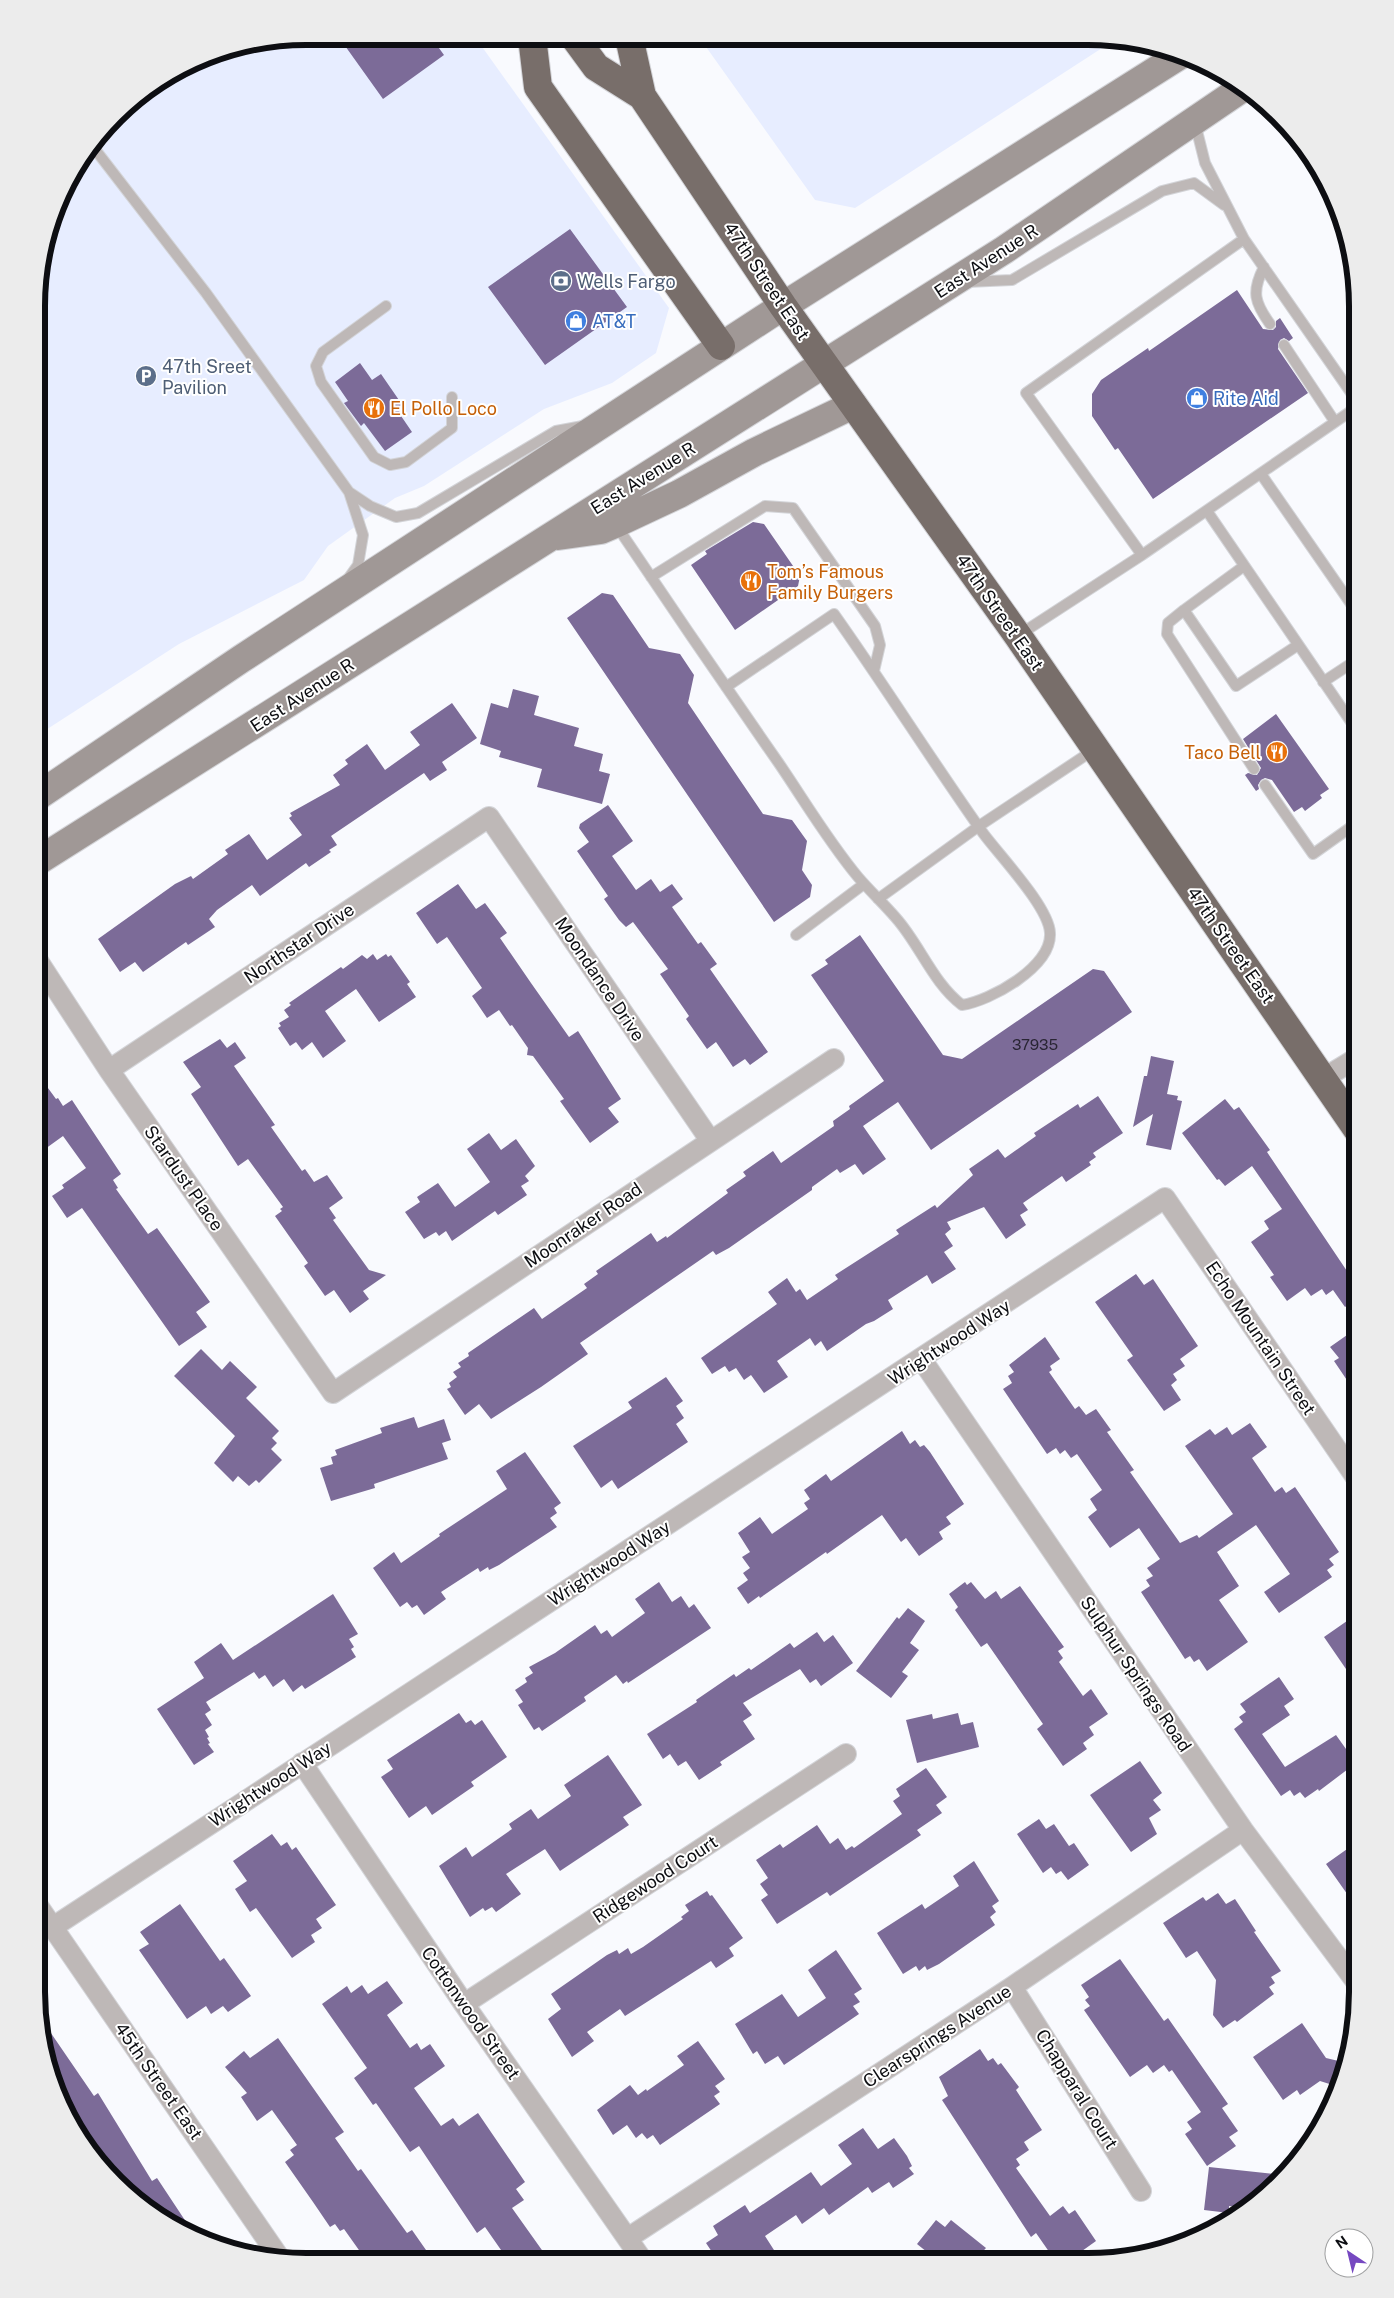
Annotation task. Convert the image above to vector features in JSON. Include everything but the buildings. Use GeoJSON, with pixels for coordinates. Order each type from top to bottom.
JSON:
{"type":"FeatureCollection","features":[{"type":"Feature","properties":{"kind":"highway"},"geometry":{"type":"LineString","coordinates":[[533,45],[538,87],[721,346]]}},
{"type":"Feature","properties":{"kind":"highway","name":"47th Street East"},"geometry":{"type":"LineString","coordinates":[[580,45],[596,67],[642,96]]}},
{"type":"Feature","properties":{"kind":"highway","name":"47th Street East"},"geometry":{"type":"LineString","coordinates":[[631,45],[642,96],[782,306],[1018,636],[1349,1116]]}},
{"type":"Feature","properties":{"kind":"main road"},"geometry":{"type":"LineString","coordinates":[[45,791],[334,598],[782,306],[1173,59]]}},
{"type":"Feature","properties":{"kind":"main road","name":"East Avenue R"},"geometry":{"type":"LineString","coordinates":[[45,857],[271,716],[549,537],[608,514],[824,365],[955,282],[1195,123],[1238,92]]}},
{"type":"Feature","properties":{"kind":"main road"},"geometry":{"type":"LineString","coordinates":[[608,514],[679,494],[755,452],[853,405]]}},
{"type":"Feature","properties":{"kind":"street","name":"Northstar Drive"},"geometry":{"type":"LineString","coordinates":[[109,1070],[489,817]]}},
{"type":"Feature","properties":{"kind":"street","name":"Moondance Drive"},"geometry":{"type":"LineString","coordinates":[[489,817],[710,1140]]}},
{"type":"Feature","properties":{"kind":"street","name":"Stardust Place"},"geometry":{"type":"LineString","coordinates":[[45,972],[109,1070],[333,1393]]}},
{"type":"Feature","properties":{"kind":"street","name":"Moonraker Road"},"geometry":{"type":"LineString","coordinates":[[333,1393],[834,1058]]}},
{"type":"Feature","properties":{"kind":"street"},"geometry":{"type":"LineString","coordinates":[[1324,1078],[1349,1063]]}},
{"type":"Feature","properties":{"kind":"street","name":"Wrightwood Way"},"geometry":{"type":"LineString","coordinates":[[53,1927],[922,1360],[1165,1198]]}},
{"type":"Feature","properties":{"kind":"street","name":"Echo Mountain Street"},"geometry":{"type":"LineString","coordinates":[[1165,1198],[1349,1467]]}},
{"type":"Feature","properties":{"kind":"street","name":"Sulphur Springs Road"},"geometry":{"type":"LineString","coordinates":[[922,1360],[1243,1830],[1349,1972]]}},
{"type":"Feature","properties":{"kind":"street","name":"Ridgewood Court"},"geometry":{"type":"LineString","coordinates":[[464,2004],[846,1754]]}},
{"type":"Feature","properties":{"kind":"street","name":"Cottonwood Street"},"geometry":{"type":"LineString","coordinates":[[302,1763],[464,2004],[638,2253]]}},
{"type":"Feature","properties":{"kind":"street","name":"Clearsprings Avenue"},"geometry":{"type":"LineString","coordinates":[[628,2238],[1012,1987],[1243,1830]]}},
{"type":"Feature","properties":{"kind":"street","name":"45th Street East"},"geometry":{"type":"LineString","coordinates":[[45,1916],[275,2251]]}},
{"type":"Feature","properties":{"kind":"street","name":"Chapparal Court"},"geometry":{"type":"LineString","coordinates":[[1012,1987],[1142,2191]]}},
{"type":"Feature","properties":{"kind":"lane"},"geometry":{"type":"LineString","coordinates":[[1195,123],[1205,163],[1244,239],[1349,390]]}},
{"type":"Feature","properties":{"kind":"lane"},"geometry":{"type":"LineString","coordinates":[[96,151],[206,293],[349,492],[363,535],[358,565],[334,598]]}},
{"type":"Feature","properties":{"kind":"lane"},"geometry":{"type":"LineString","coordinates":[[955,282],[1012,280],[1162,191],[1194,183],[1225,205]]}},
{"type":"Feature","properties":{"kind":"lane"},"geometry":{"type":"LineString","coordinates":[[1142,555],[1026,393],[1244,239]]}},
{"type":"Feature","properties":{"kind":"lane"},"geometry":{"type":"LineString","coordinates":[[1264,267],[1258,279],[1257,305],[1270,324]]}},
{"type":"Feature","properties":{"kind":"lane"},"geometry":{"type":"LineString","coordinates":[[386,306],[323,352],[316,366],[321,382],[374,457],[390,465],[406,462],[431,445],[452,428],[452,397]]}},
{"type":"Feature","properties":{"kind":"lane"},"geometry":{"type":"LineString","coordinates":[[1284,344],[1335,422]]}},
{"type":"Feature","properties":{"kind":"lane"},"geometry":{"type":"LineString","coordinates":[[1018,636],[1142,555],[1349,412]]}},
{"type":"Feature","properties":{"kind":"lane"},"geometry":{"type":"LineString","coordinates":[[349,492],[370,506],[396,517],[418,513],[556,431],[605,421]]}},
{"type":"Feature","properties":{"kind":"lane"},"geometry":{"type":"LineString","coordinates":[[1261,474],[1349,601]]}},
{"type":"Feature","properties":{"kind":"lane"},"geometry":{"type":"LineString","coordinates":[[651,577],[765,506],[793,508],[875,626],[880,645],[874,671]]}},
{"type":"Feature","properties":{"kind":"lane"},"geometry":{"type":"LineString","coordinates":[[1206,511],[1349,719]]}},
{"type":"Feature","properties":{"kind":"lane"},"geometry":{"type":"LineString","coordinates":[[608,514],[726,687],[829,837],[864,884],[897,919],[947,994],[962,1005],[976,1003],[1002,990],[1027,973],[1044,955],[1050,934],[1044,915],[979,826],[834,614],[726,687]]}},
{"type":"Feature","properties":{"kind":"lane"},"geometry":{"type":"LineString","coordinates":[[1244,566],[1168,623],[1167,634],[1254,769]]}},
{"type":"Feature","properties":{"kind":"lane"},"geometry":{"type":"LineString","coordinates":[[1184,610],[1236,686],[1298,646]]}},
{"type":"Feature","properties":{"kind":"lane"},"geometry":{"type":"LineString","coordinates":[[1324,682],[1349,665]]}},
{"type":"Feature","properties":{"kind":"lane"},"geometry":{"type":"LineString","coordinates":[[878,899],[979,826],[1096,748]]}},
{"type":"Feature","properties":{"kind":"lane"},"geometry":{"type":"LineString","coordinates":[[1265,785],[1313,854],[1349,828]]}},
{"type":"Feature","properties":{"kind":"lane"},"geometry":{"type":"LineString","coordinates":[[796,935],[864,884]]}},
{"type":"Feature","properties":{"kind":"shaded area","name":"47th Sreet Pavilion"},"geometry":{"type":"Polygon","coordinates":[[[306,45],[481,45],[669,308],[656,353],[612,383],[544,409],[424,486],[395,498],[328,546],[304,580],[179,644],[45,730],[45,306],[50,255],[59,222],[72,190],[89,161],[121,121],[147,99],[175,80],[222,59],[272,47],[306,45]]]}},
{"type":"Feature","properties":{"kind":"shaded area"},"geometry":{"type":"Polygon","coordinates":[[[705,45],[1105,46],[855,208],[815,200],[705,45]]]}},
{"type":"Feature","properties":{"kind":"place","name":"Wells Fargo"},"geometry":{"type":"Point","coordinates":[561,281]}},
{"type":"Feature","properties":{"kind":"place","name":"AT&T"},"geometry":{"type":"Point","coordinates":[576,321]}},
{"type":"Feature","properties":{"kind":"place","name":"47th Sreet Pavilion"},"geometry":{"type":"Point","coordinates":[146,376]}},
{"type":"Feature","properties":{"kind":"place","name":"Rite Aid"},"geometry":{"type":"Point","coordinates":[1197,398]}},
{"type":"Feature","properties":{"kind":"place","name":"El Pollo Loco"},"geometry":{"type":"Point","coordinates":[374,408]}},
{"type":"Feature","properties":{"kind":"place","name":"Tom’s Famous Family Burgers"},"geometry":{"type":"Point","coordinates":[751,581]}},
{"type":"Feature","properties":{"kind":"place","name":"Taco Bell"},"geometry":{"type":"Point","coordinates":[1277,752]}}]}
